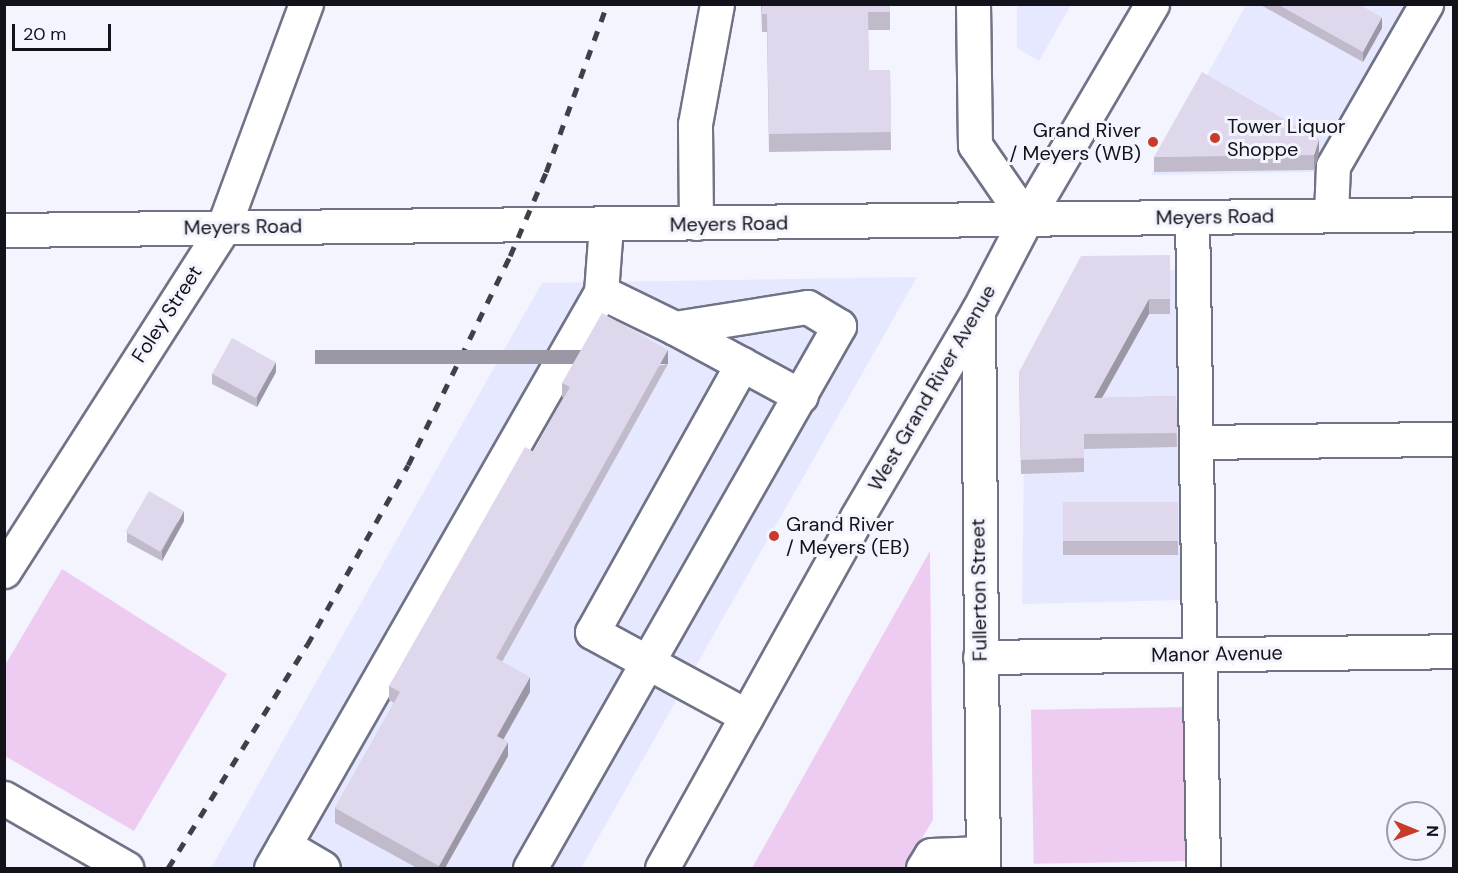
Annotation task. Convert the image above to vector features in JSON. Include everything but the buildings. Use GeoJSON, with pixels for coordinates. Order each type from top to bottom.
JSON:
{"type":"FeatureCollection","features":[{"type":"Feature","properties":{"kind":"street","name":"Foley Street"},"geometry":{"type":"LineString","coordinates":[[4,571],[223,228],[306,4]]}},
{"type":"Feature","properties":{"kind":"street"},"geometry":{"type":"LineString","coordinates":[[696,224],[695,124],[717,4]]}},
{"type":"Feature","properties":{"kind":"street"},"geometry":{"type":"LineString","coordinates":[[974,4],[975,145],[1026,219]]}},
{"type":"Feature","properties":{"kind":"street","name":"West Grand River Avenue"},"geometry":{"type":"LineString","coordinates":[[662,868],[978,310],[1026,219],[1152,4]]}},
{"type":"Feature","properties":{"kind":"street"},"geometry":{"type":"LineString","coordinates":[[1331,215],[1333,166],[1426,4]]}},
{"type":"Feature","properties":{"kind":"street","name":"Meyers Road"},"geometry":{"type":"LineString","coordinates":[[4,230],[606,226],[1454,214]]}},
{"type":"Feature","properties":{"kind":"street"},"geometry":{"type":"LineString","coordinates":[[1192,217],[1203,868]]}},
{"type":"Feature","properties":{"kind":"street"},"geometry":{"type":"LineString","coordinates":[[323,868],[277,857],[601,292],[606,226]]}},
{"type":"Feature","properties":{"kind":"street"},"geometry":{"type":"LineString","coordinates":[[601,292],[675,328],[801,396]]}},
{"type":"Feature","properties":{"kind":"street"},"geometry":{"type":"LineString","coordinates":[[530,868],[650,662],[839,326],[807,307],[675,328]]}},
{"type":"Feature","properties":{"kind":"street","name":"Fullerton Street"},"geometry":{"type":"LineString","coordinates":[[978,310],[983,861]]}},
{"type":"Feature","properties":{"kind":"street"},"geometry":{"type":"LineString","coordinates":[[742,364],[592,632],[747,716]]}},
{"type":"Feature","properties":{"kind":"street"},"geometry":{"type":"LineString","coordinates":[[1196,442],[1454,438]]}},
{"type":"Feature","properties":{"kind":"street","name":"Manor Avenue"},"geometry":{"type":"LineString","coordinates":[[980,657],[1454,651]]}},
{"type":"Feature","properties":{"kind":"street"},"geometry":{"type":"LineString","coordinates":[[4,798],[126,868]]}},
{"type":"Feature","properties":{"kind":"street"},"geometry":{"type":"LineString","coordinates":[[923,868],[931,855],[983,861]]}},
{"type":"Feature","properties":{"kind":"shaded area"},"geometry":{"type":"Polygon","coordinates":[[[1017,5],[1071,5],[1039,61],[1017,48],[1017,5]]]}},
{"type":"Feature","properties":{"kind":"shaded area"},"geometry":{"type":"Polygon","coordinates":[[[1246,5],[1415,5],[1318,172],[1151,175],[1246,5]]]}},
{"type":"Feature","properties":{"kind":"shaded area"},"geometry":{"type":"Polygon","coordinates":[[[1086,270],[1179,270],[1182,600],[1022,604],[1025,390],[1086,270]]]}},
{"type":"Feature","properties":{"kind":"shaded area"},"geometry":{"type":"Polygon","coordinates":[[[917,277],[581,868],[211,868],[542,283],[917,277]]]}},
{"type":"Feature","properties":{"kind":"shaded area"},"geometry":{"type":"Polygon","coordinates":[[[930,551],[933,820],[904,868],[752,868],[930,551]]]}},
{"type":"Feature","properties":{"kind":"shaded area"},"geometry":{"type":"Polygon","coordinates":[[[62,569],[227,674],[134,831],[5,756],[5,665],[62,569]]]}},
{"type":"Feature","properties":{"kind":"shaded area"},"geometry":{"type":"Polygon","coordinates":[[[1189,707],[1192,861],[1034,864],[1031,710],[1189,707]]]}},
{"type":"Feature","properties":{"kind":"railway"},"geometry":{"type":"LineString","coordinates":[[168,868],[307,645],[408,465],[510,256],[546,172],[607,4]]}},
{"type":"Feature","properties":{"kind":"place","name":"Tower Liquor Shoppe"},"geometry":{"type":"Point","coordinates":[1215,138]}},
{"type":"Feature","properties":{"kind":"place","name":"Grand River / Meyers (WB)"},"geometry":{"type":"Point","coordinates":[1153,142]}},
{"type":"Feature","properties":{"kind":"place","name":"Grand River / Meyers (EB)"},"geometry":{"type":"Point","coordinates":[774,536]}}]}
